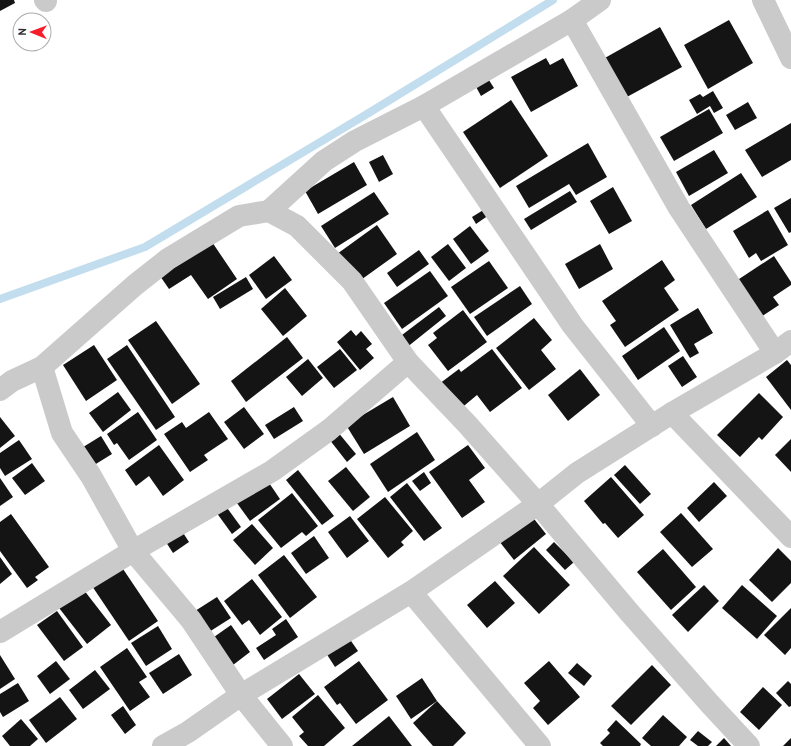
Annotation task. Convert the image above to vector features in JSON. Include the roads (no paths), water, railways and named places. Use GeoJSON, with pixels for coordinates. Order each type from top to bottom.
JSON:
{"type":"FeatureCollection","features":[{"type":"Feature","properties":{"kind":"street"},"geometry":{"type":"LineString","coordinates":[[0,390],[12,381],[42,367],[135,285],[168,259],[239,216],[269,211],[324,161],[355,141],[424,106],[572,20],[600,0]]}},
{"type":"Feature","properties":{"kind":"street"},"geometry":{"type":"LineString","coordinates":[[763,0],[791,58]]}},
{"type":"Feature","properties":{"kind":"street"},"geometry":{"type":"LineString","coordinates":[[163,746],[188,732],[241,695],[411,592],[538,504],[577,473],[672,413],[783,347],[679,208],[572,20]]}},
{"type":"Feature","properties":{"kind":"street"},"geometry":{"type":"LineString","coordinates":[[424,106],[573,326],[652,426]]}},
{"type":"Feature","properties":{"kind":"street"},"geometry":{"type":"LineString","coordinates":[[269,211],[297,226],[352,281],[408,362],[467,424],[538,504],[629,612],[749,746]]}},
{"type":"Feature","properties":{"kind":"street"},"geometry":{"type":"LineString","coordinates":[[0,632],[133,551],[272,471],[329,430],[408,362]]}},
{"type":"Feature","properties":{"kind":"street"},"geometry":{"type":"LineString","coordinates":[[42,367],[62,433],[91,476],[133,551],[191,620],[241,695],[282,746]]}},
{"type":"Feature","properties":{"kind":"street"},"geometry":{"type":"LineString","coordinates":[[672,413],[791,537]]}},
{"type":"Feature","properties":{"kind":"street"},"geometry":{"type":"LineString","coordinates":[[411,592],[540,746]]}},
{"type":"Feature","properties":{"kind":"waterway"},"geometry":{"type":"LineString","coordinates":[[0,299],[145,247],[553,0]]}}]}
